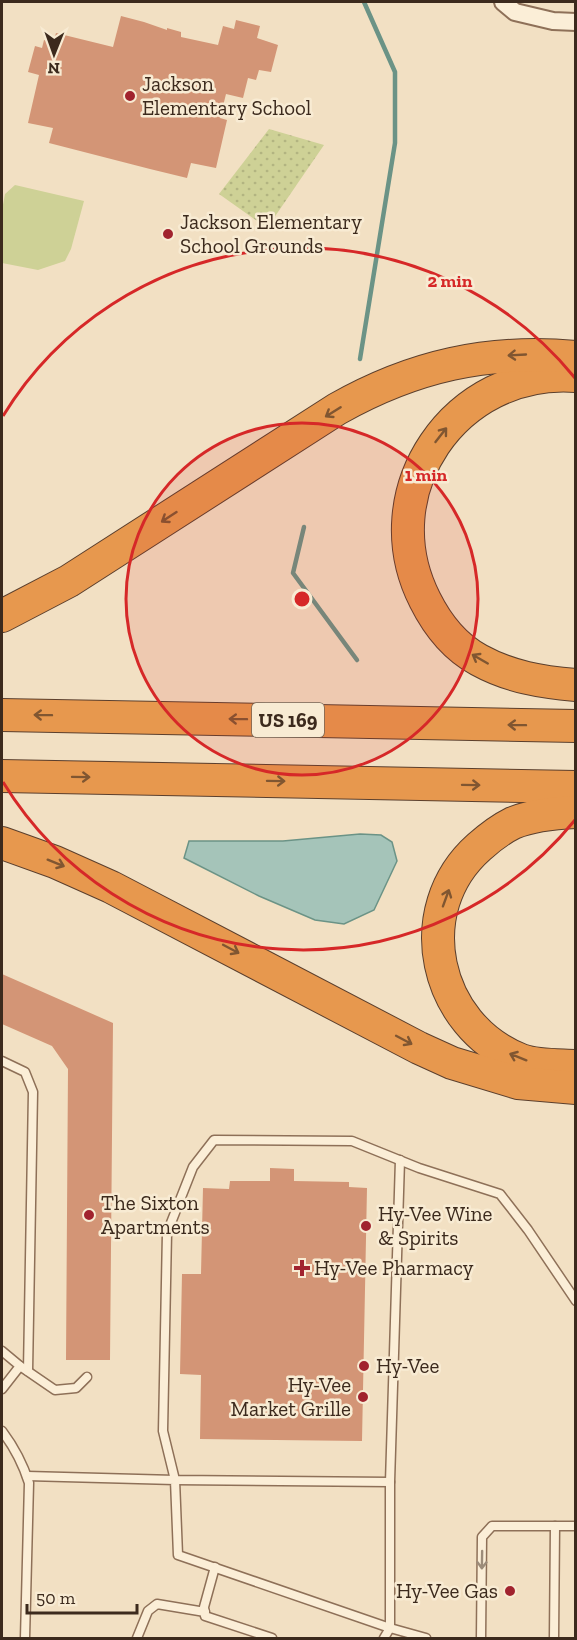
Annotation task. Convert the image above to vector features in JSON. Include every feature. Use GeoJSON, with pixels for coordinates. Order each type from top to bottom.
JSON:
{"type":"FeatureCollection","features":[{"type":"Feature","properties":{"kind":"highway"},"geometry":{"type":"LineString","coordinates":[[2,616],[69,581],[337,409],[371,390],[443,365],[480,358],[517,355],[576,357]]}},
{"type":"Feature","properties":{"kind":"highway"},"geometry":{"type":"LineString","coordinates":[[576,376],[533,378],[502,387],[479,399],[457,416],[425,458],[413,488],[408,519],[408,551],[417,584],[433,616],[452,639],[477,659],[509,674],[541,682],[576,685]]}},
{"type":"Feature","properties":{"kind":"highway","name":"US 169"},"geometry":{"type":"LineString","coordinates":[[2,715],[576,726]]}},
{"type":"Feature","properties":{"kind":"highway"},"geometry":{"type":"LineString","coordinates":[[2,776],[576,787]]}},
{"type":"Feature","properties":{"kind":"highway"},"geometry":{"type":"LineString","coordinates":[[576,812],[539,816],[512,824],[490,837],[470,855],[455,876],[444,900],[439,948],[442,973],[451,997],[467,1022],[492,1046],[523,1061],[576,1066]]}},
{"type":"Feature","properties":{"kind":"highway"},"geometry":{"type":"LineString","coordinates":[[2,843],[55,862],[111,887],[419,1048],[452,1063],[518,1083],[576,1088]]}},
{"type":"Feature","properties":{"kind":"street"},"geometry":{"type":"LineString","coordinates":[[503,2],[515,12],[553,21],[576,21]]}},
{"type":"Feature","properties":{"kind":"lane"},"geometry":{"type":"LineString","coordinates":[[2,1061],[25,1072],[33,1092],[24,1368],[2,1389]]}},
{"type":"Feature","properties":{"kind":"lane"},"geometry":{"type":"LineString","coordinates":[[426,1638],[390,1628],[178,1555],[175,1480],[163,1431],[166,1233],[193,1167],[214,1140],[352,1141],[419,1168],[500,1194],[528,1230],[576,1301]]}},
{"type":"Feature","properties":{"kind":"lane"},"geometry":{"type":"LineString","coordinates":[[384,1638],[390,1628],[390,1482],[400,1160]]}},
{"type":"Feature","properties":{"kind":"lane"},"geometry":{"type":"LineString","coordinates":[[2,1351],[55,1390],[76,1388],[87,1377]]}},
{"type":"Feature","properties":{"kind":"lane"},"geometry":{"type":"LineString","coordinates":[[2,1431],[27,1476],[29,1494],[25,1638]]}},
{"type":"Feature","properties":{"kind":"lane"},"geometry":{"type":"LineString","coordinates":[[27,1476],[390,1482]]}},
{"type":"Feature","properties":{"kind":"lane"},"geometry":{"type":"LineString","coordinates":[[481,1638],[482,1536],[492,1526],[576,1526]]}},
{"type":"Feature","properties":{"kind":"lane"},"geometry":{"type":"LineString","coordinates":[[554,1638],[555,1526]]}},
{"type":"Feature","properties":{"kind":"lane"},"geometry":{"type":"LineString","coordinates":[[215,1568],[205,1616],[272,1638]]}},
{"type":"Feature","properties":{"kind":"lane"},"geometry":{"type":"LineString","coordinates":[[137,1638],[148,1611],[157,1604],[170,1604],[205,1612]]}},
{"type":"Feature","properties":{"kind":"green space"},"geometry":{"type":"Polygon","coordinates":[[[269,129],[324,145],[267,228],[219,194],[269,129]]]}},
{"type":"Feature","properties":{"kind":"green space"},"geometry":{"type":"Polygon","coordinates":[[[15,185],[84,201],[71,249],[65,261],[38,270],[2,263],[2,210],[5,194],[15,185]]]}},
{"type":"Feature","properties":{"kind":"water"},"geometry":{"type":"Polygon","coordinates":[[[360,834],[381,835],[392,842],[397,861],[374,910],[344,924],[315,920],[259,896],[184,858],[189,841],[283,841],[360,834]]]}},
{"type":"Feature","properties":{"kind":"building","name":"Jackson Elementary School"},"geometry":{"type":"Polygon","coordinates":[[[121,16],[181,32],[181,37],[218,45],[223,26],[234,29],[236,20],[260,26],[257,38],[278,45],[271,72],[259,70],[256,80],[248,78],[243,98],[226,94],[220,118],[227,120],[216,168],[191,163],[187,178],[49,143],[53,128],[28,123],[39,75],[28,72],[35,46],[42,48],[44,40],[53,43],[56,33],[113,47],[121,16]]]}},
{"type":"Feature","properties":{"kind":"building","name":"The Sixton Apartments"},"geometry":{"type":"Polygon","coordinates":[[[2,974],[113,1023],[110,1360],[66,1360],[68,1069],[52,1046],[2,1024],[2,974]]]}},
{"type":"Feature","properties":{"kind":"building"},"geometry":{"type":"Polygon","coordinates":[[[270,1168],[294,1169],[294,1181],[349,1182],[349,1187],[367,1188],[362,1441],[200,1439],[201,1375],[180,1374],[182,1274],[201,1274],[203,1188],[229,1189],[230,1181],[270,1181],[270,1168]]]}},
{"type":"Feature","properties":{"kind":"waterway"},"geometry":{"type":"LineString","coordinates":[[360,359],[395,143],[395,72],[364,2]]}},
{"type":"Feature","properties":{"kind":"waterway"},"geometry":{"type":"LineString","coordinates":[[304,527],[293,573],[357,660]]}},
{"type":"Feature","properties":{"kind":"place","name":"Jackson Elementary School"},"geometry":{"type":"Point","coordinates":[130,96]}},
{"type":"Feature","properties":{"kind":"place","name":"Jackson Elementary School Grounds"},"geometry":{"type":"Point","coordinates":[168,234]}},
{"type":"Feature","properties":{"kind":"place","name":"The Sixton Apartments"},"geometry":{"type":"Point","coordinates":[89,1215]}},
{"type":"Feature","properties":{"kind":"place","name":"Hy-Vee Wine & Spirits"},"geometry":{"type":"Point","coordinates":[366,1226]}},
{"type":"Feature","properties":{"kind":"place","name":"Hy-Vee Pharmacy"},"geometry":{"type":"Point","coordinates":[302,1268]}},
{"type":"Feature","properties":{"kind":"place","name":"Hy-Vee"},"geometry":{"type":"Point","coordinates":[364,1366]}},
{"type":"Feature","properties":{"kind":"place","name":"Hy-Vee Market Grille"},"geometry":{"type":"Point","coordinates":[363,1397]}},
{"type":"Feature","properties":{"kind":"place","name":"Hy-Vee Gas"},"geometry":{"type":"Point","coordinates":[510,1591]}}]}
